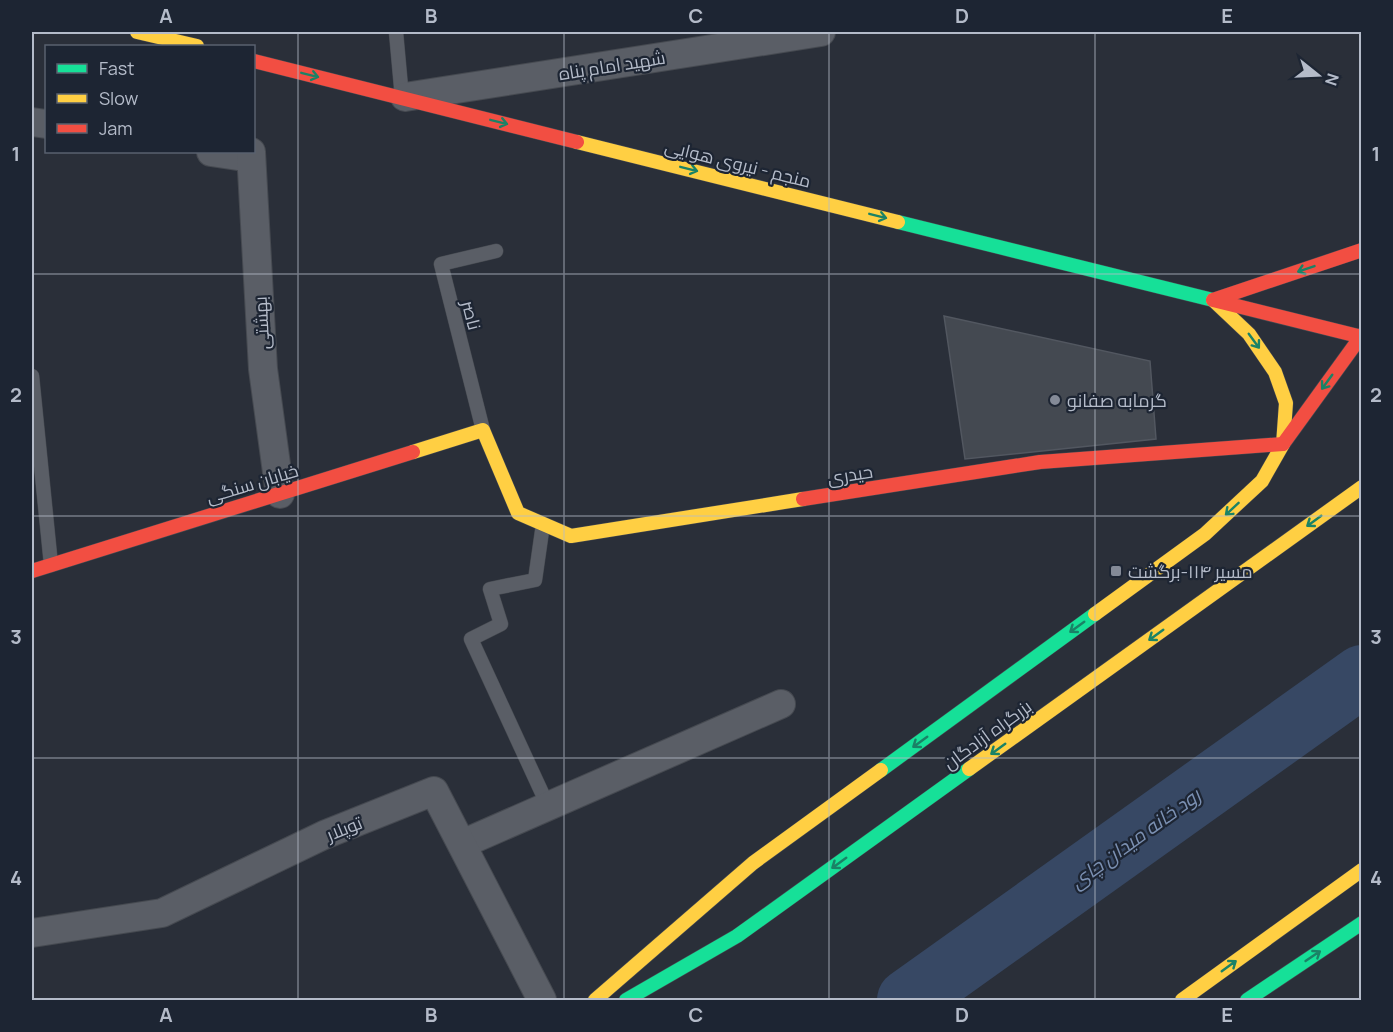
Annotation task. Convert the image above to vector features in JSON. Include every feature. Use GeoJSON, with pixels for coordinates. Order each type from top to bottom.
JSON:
{"type":"FeatureCollection","features":[{"type":"Feature","properties":{"kind":"main road"},"geometry":{"type":"LineString","coordinates":[[137,32],[193,45]]}},
{"type":"Feature","properties":{"kind":"main road","name":"منجم - نیروی هوایی"},"geometry":{"type":"LineString","coordinates":[[255,61],[1361,336]]}},
{"type":"Feature","properties":{"kind":"main road"},"geometry":{"type":"LineString","coordinates":[[1283,444],[1286,403],[1275,372],[1249,334],[1213,300],[1362,250]]}},
{"type":"Feature","properties":{"kind":"main road"},"geometry":{"type":"LineString","coordinates":[[595,1000],[753,863],[1205,534],[1262,481],[1283,444],[1361,336]]}},
{"type":"Feature","properties":{"kind":"main road","name":"خیابان سنگی"},"geometry":{"type":"LineString","coordinates":[[32,571],[483,430]]}},
{"type":"Feature","properties":{"kind":"main road","name":"حیدری"},"geometry":{"type":"LineString","coordinates":[[483,430],[518,513],[571,536],[1040,462],[1283,444]]}},
{"type":"Feature","properties":{"kind":"main road","name":"بزرگراه آزادگان"},"geometry":{"type":"LineString","coordinates":[[626,1000],[737,936],[1362,487]]}},
{"type":"Feature","properties":{"kind":"main road"},"geometry":{"type":"LineString","coordinates":[[1182,1000],[1362,870]]}},
{"type":"Feature","properties":{"kind":"main road"},"geometry":{"type":"LineString","coordinates":[[1247,1000],[1362,923]]}},
{"type":"Feature","properties":{"kind":"street","name":"شهید امام پناه"},"geometry":{"type":"LineString","coordinates":[[402,98],[787,34],[821,32]]}},
{"type":"Feature","properties":{"kind":"street"},"geometry":{"type":"LineString","coordinates":[[224,153],[251,155]]}},
{"type":"Feature","properties":{"kind":"street","name":"بهشتی"},"geometry":{"type":"LineString","coordinates":[[251,155],[263,369],[280,494]]}},
{"type":"Feature","properties":{"kind":"street"},"geometry":{"type":"LineString","coordinates":[[462,844],[781,704]]}},
{"type":"Feature","properties":{"kind":"street","name":"توپلار"},"geometry":{"type":"LineString","coordinates":[[32,933],[162,913],[324,835],[434,791],[542,1000]]}},
{"type":"Feature","properties":{"kind":"lane"},"geometry":{"type":"LineString","coordinates":[[396,32],[402,98]]}},
{"type":"Feature","properties":{"kind":"lane","name":"ناصر"},"geometry":{"type":"LineString","coordinates":[[483,430],[441,264],[496,251]]}},
{"type":"Feature","properties":{"kind":"lane"},"geometry":{"type":"LineString","coordinates":[[32,376],[51,565]]}},
{"type":"Feature","properties":{"kind":"lane"},"geometry":{"type":"LineString","coordinates":[[543,524],[535,580],[490,589],[501,624],[471,639],[548,806]]}},
{"type":"Feature","properties":{"kind":"building","name":"گرمابه صفانو"},"geometry":{"type":"Polygon","coordinates":[[[944,316],[1150,361],[1156,439],[965,459],[944,316]]]}},
{"type":"Feature","properties":{"kind":"waterway","name":"رود خانه میدان چای"},"geometry":{"type":"LineString","coordinates":[[908,1000],[1362,676]]}},
{"type":"Feature","properties":{"kind":"traffic: fast"},"geometry":{"type":"LineString","coordinates":[[898,222],[1213,300]]}},
{"type":"Feature","properties":{"kind":"traffic: fast"},"geometry":{"type":"LineString","coordinates":[[881,770],[1095,614]]}},
{"type":"Feature","properties":{"kind":"traffic: fast"},"geometry":{"type":"LineString","coordinates":[[626,1000],[737,936],[969,769]]}},
{"type":"Feature","properties":{"kind":"traffic: fast"},"geometry":{"type":"LineString","coordinates":[[1247,1000],[1362,923]]}},
{"type":"Feature","properties":{"kind":"traffic: slow"},"geometry":{"type":"LineString","coordinates":[[137,32],[193,45]]}},
{"type":"Feature","properties":{"kind":"traffic: slow"},"geometry":{"type":"LineString","coordinates":[[577,142],[898,222]]}},
{"type":"Feature","properties":{"kind":"traffic: slow"},"geometry":{"type":"LineString","coordinates":[[1095,614],[1205,534],[1262,481],[1283,444],[1286,403],[1275,372],[1249,334],[1213,300]]}},
{"type":"Feature","properties":{"kind":"traffic: slow"},"geometry":{"type":"LineString","coordinates":[[413,452],[483,430],[518,513],[571,536],[803,499]]}},
{"type":"Feature","properties":{"kind":"traffic: slow"},"geometry":{"type":"LineString","coordinates":[[969,769],[1362,487]]}},
{"type":"Feature","properties":{"kind":"traffic: slow"},"geometry":{"type":"LineString","coordinates":[[595,1000],[753,863],[881,770]]}},
{"type":"Feature","properties":{"kind":"traffic: slow"},"geometry":{"type":"LineString","coordinates":[[1182,1000],[1362,870]]}},
{"type":"Feature","properties":{"kind":"traffic: jam"},"geometry":{"type":"LineString","coordinates":[[255,61],[577,142]]}},
{"type":"Feature","properties":{"kind":"traffic: jam"},"geometry":{"type":"LineString","coordinates":[[1362,250],[1213,300],[1362,337]]}},
{"type":"Feature","properties":{"kind":"traffic: jam"},"geometry":{"type":"LineString","coordinates":[[1283,444],[1362,335]]}},
{"type":"Feature","properties":{"kind":"traffic: jam"},"geometry":{"type":"LineString","coordinates":[[803,499],[1040,462],[1283,444]]}},
{"type":"Feature","properties":{"kind":"traffic: jam"},"geometry":{"type":"LineString","coordinates":[[32,571],[413,452]]}},
{"type":"Feature","properties":{"kind":"place","name":"گرمابه صفانو"},"geometry":{"type":"Point","coordinates":[1055,400]}},
{"type":"Feature","properties":{"kind":"place","name":"مسیر ۱۱۴-برگشت"},"geometry":{"type":"Point","coordinates":[1116,571]}}]}
